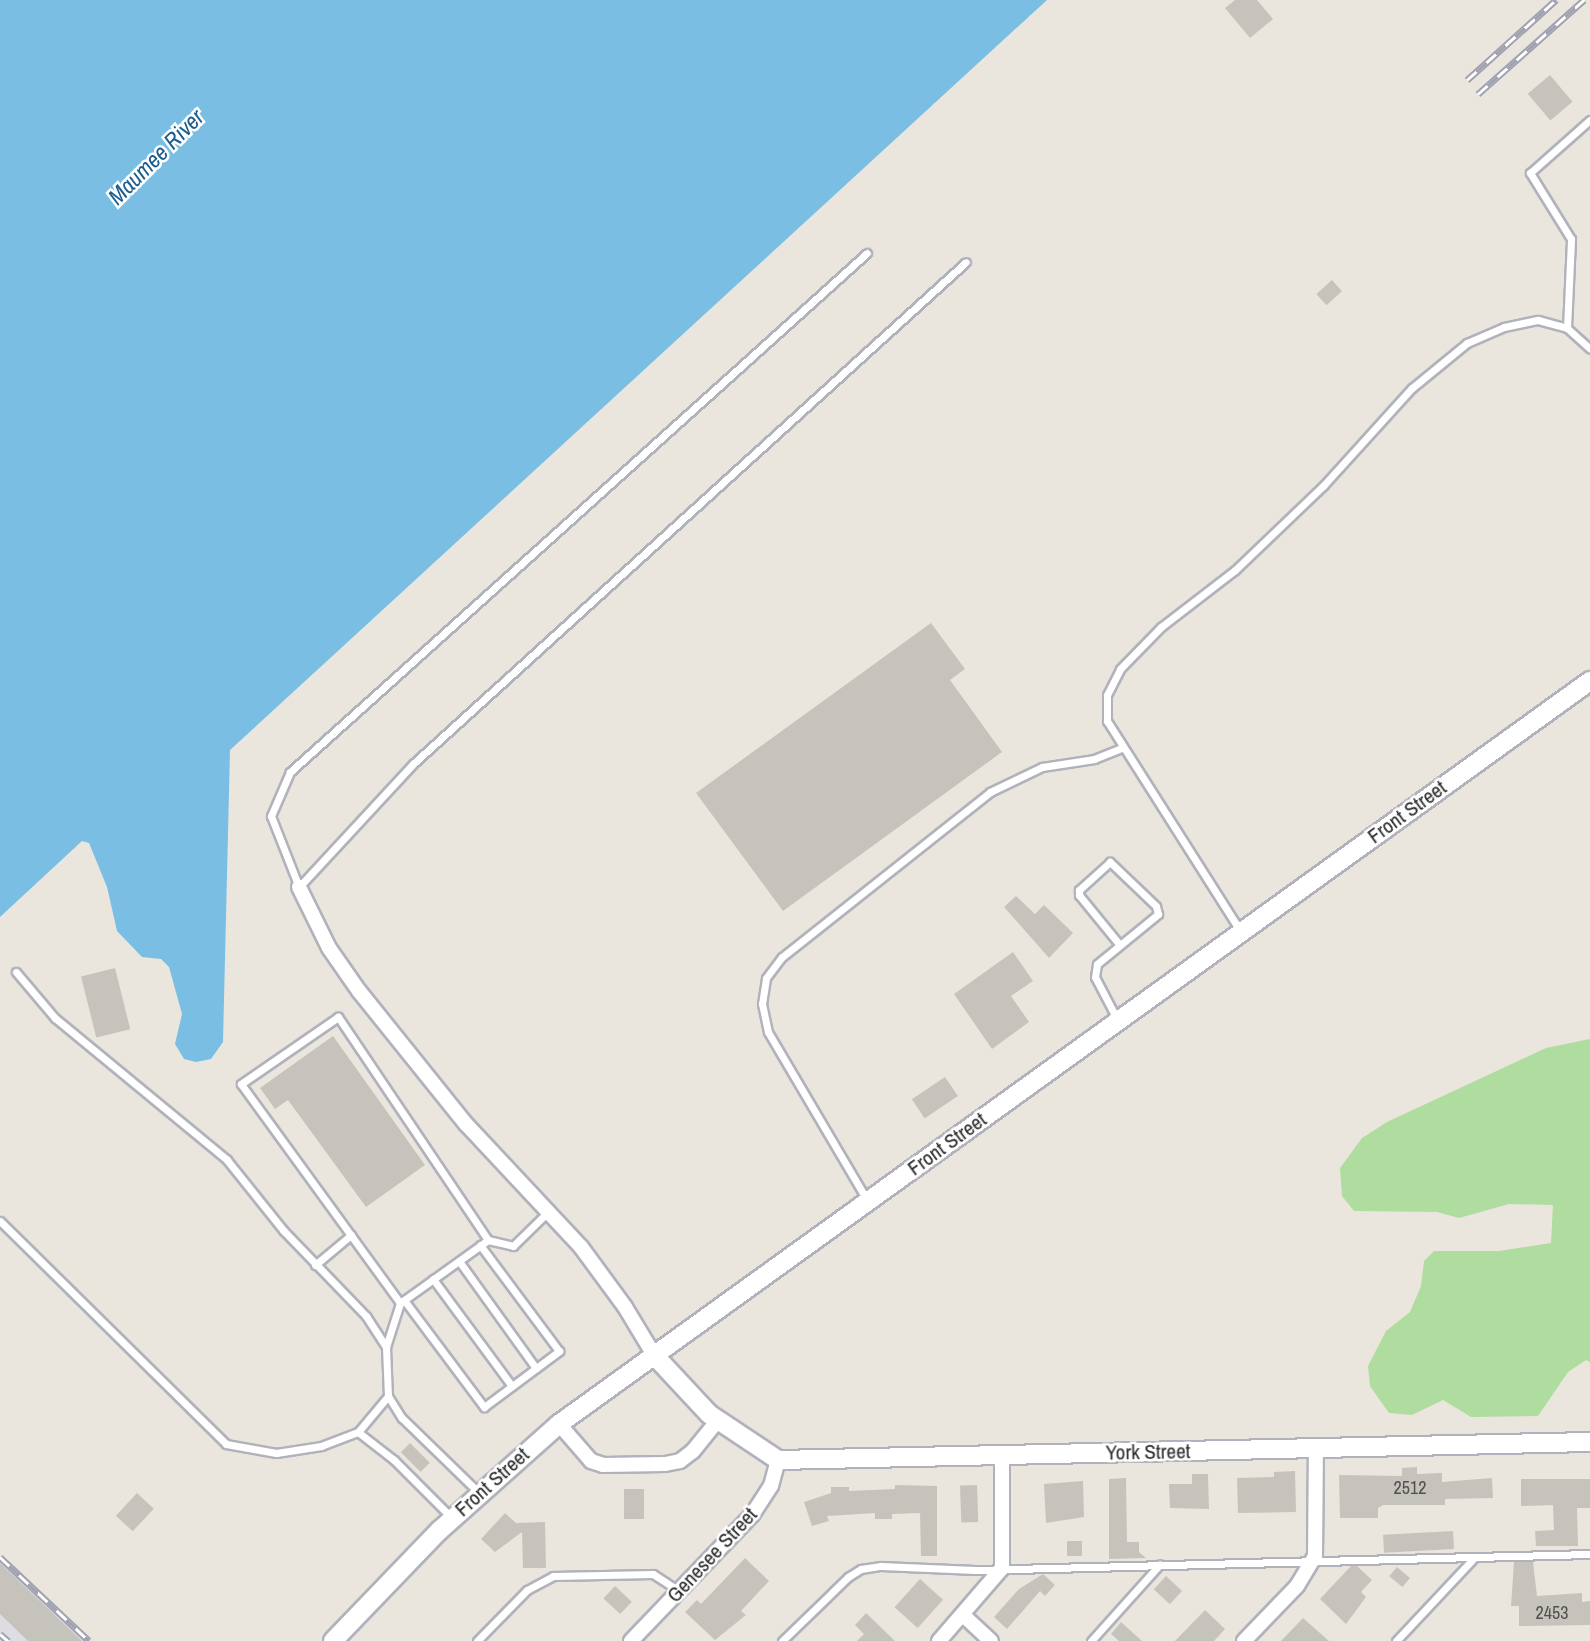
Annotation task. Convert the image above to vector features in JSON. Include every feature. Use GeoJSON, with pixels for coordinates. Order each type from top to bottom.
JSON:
{"type":"FeatureCollection","features":[{"type":"Feature","properties":{"kind":"street","name":"Front Street"},"geometry":{"type":"LineString","coordinates":[[333,1641],[452,1518],[559,1424],[1590,681]]}},
{"type":"Feature","properties":{"kind":"street"},"geometry":{"type":"LineString","coordinates":[[299,887],[329,948],[359,991],[466,1124],[548,1212],[625,1307],[653,1355],[678,1385],[718,1420],[778,1460]]}},
{"type":"Feature","properties":{"kind":"street"},"geometry":{"type":"LineString","coordinates":[[559,1424],[591,1461],[603,1465],[665,1464],[693,1451],[718,1420]]}},
{"type":"Feature","properties":{"kind":"street","name":"York Street"},"geometry":{"type":"LineString","coordinates":[[778,1460],[1590,1442]]}},
{"type":"Feature","properties":{"kind":"street"},"geometry":{"type":"LineString","coordinates":[[1244,1641],[1297,1586],[1313,1561],[1318,1539],[1316,1448]]}},
{"type":"Feature","properties":{"kind":"street"},"geometry":{"type":"LineString","coordinates":[[939,1641],[1002,1568],[1002,1456]]}},
{"type":"Feature","properties":{"kind":"street","name":"Genesee Street"},"geometry":{"type":"LineString","coordinates":[[631,1641],[752,1515],[771,1486],[778,1460]]}},
{"type":"Feature","properties":{"kind":"street"},"geometry":{"type":"LineString","coordinates":[[963,1615],[990,1641]]}},
{"type":"Feature","properties":{"kind":"lane"},"geometry":{"type":"LineString","coordinates":[[1567,328],[1571,239],[1530,173],[1590,120]]}},
{"type":"Feature","properties":{"kind":"lane"},"geometry":{"type":"LineString","coordinates":[[867,253],[290,772],[271,816],[299,887],[414,763],[966,262]]}},
{"type":"Feature","properties":{"kind":"lane"},"geometry":{"type":"LineString","coordinates":[[1241,932],[1121,748],[1107,721],[1107,695],[1119,670],[1160,627],[1235,569],[1313,495],[1412,388],[1467,344],[1504,327],[1538,320],[1567,328],[1590,349]]}},
{"type":"Feature","properties":{"kind":"lane"},"geometry":{"type":"LineString","coordinates":[[867,1201],[811,1112],[768,1032],[762,1004],[766,978],[782,957],[990,792],[1042,767],[1094,759],[1121,748]]}},
{"type":"Feature","properties":{"kind":"lane"},"geometry":{"type":"LineString","coordinates":[[1118,1020],[1095,971],[1119,944],[1158,914],[1156,906],[1110,862],[1079,890],[1119,944]]}},
{"type":"Feature","properties":{"kind":"lane"},"geometry":{"type":"LineString","coordinates":[[16,972],[55,1018],[226,1160],[316,1265],[366,1316],[386,1347]]}},
{"type":"Feature","properties":{"kind":"lane"},"geometry":{"type":"LineString","coordinates":[[480,1245],[559,1351],[484,1407],[351,1235],[240,1084],[338,1017],[488,1240],[513,1247],[548,1212]]}},
{"type":"Feature","properties":{"kind":"lane"},"geometry":{"type":"LineString","coordinates":[[0,1221],[226,1444],[276,1453],[321,1446],[358,1432],[388,1396]]}},
{"type":"Feature","properties":{"kind":"lane"},"geometry":{"type":"LineString","coordinates":[[316,1265],[351,1235]]}},
{"type":"Feature","properties":{"kind":"lane"},"geometry":{"type":"LineString","coordinates":[[479,1493],[402,1418],[388,1396],[386,1347],[402,1301],[488,1240]]}},
{"type":"Feature","properties":{"kind":"lane"},"geometry":{"type":"LineString","coordinates":[[459,1261],[536,1368]]}},
{"type":"Feature","properties":{"kind":"lane"},"geometry":{"type":"LineString","coordinates":[[433,1279],[512,1385]]}},
{"type":"Feature","properties":{"kind":"lane"},"geometry":{"type":"LineString","coordinates":[[358,1432],[394,1460],[452,1518]]}},
{"type":"Feature","properties":{"kind":"lane"},"geometry":{"type":"LineString","coordinates":[[782,1641],[831,1591],[861,1569],[1590,1554]]}},
{"type":"Feature","properties":{"kind":"lane"},"geometry":{"type":"LineString","coordinates":[[1396,1641],[1475,1557]]}},
{"type":"Feature","properties":{"kind":"lane"},"geometry":{"type":"LineString","coordinates":[[1091,1641],[1160,1564]]}},
{"type":"Feature","properties":{"kind":"lane"},"geometry":{"type":"LineString","coordinates":[[477,1641],[527,1590],[553,1576],[653,1574],[679,1591]]}},
{"type":"Feature","properties":{"kind":"shaded area"},"geometry":{"type":"Polygon","coordinates":[[[0,1558],[85,1641],[0,1641],[0,1558]]]}},
{"type":"Feature","properties":{"kind":"green space"},"geometry":{"type":"Polygon","coordinates":[[[1590,1039],[1590,1362],[1586,1360],[1568,1372],[1538,1416],[1471,1417],[1443,1400],[1412,1415],[1389,1413],[1370,1386],[1368,1366],[1386,1331],[1410,1312],[1421,1286],[1424,1261],[1434,1251],[1499,1251],[1551,1243],[1553,1205],[1509,1204],[1459,1218],[1437,1212],[1354,1211],[1342,1196],[1340,1168],[1362,1138],[1387,1122],[1546,1048],[1590,1039]]]}},
{"type":"Feature","properties":{"kind":"water","name":"Maumee River"},"geometry":{"type":"Polygon","coordinates":[[[0,0],[1047,0],[230,750],[223,1042],[211,1059],[196,1062],[184,1059],[175,1044],[182,1014],[169,967],[161,959],[142,957],[117,931],[107,887],[89,843],[82,841],[0,917],[0,0]]]}},
{"type":"Feature","properties":{"kind":"building"},"geometry":{"type":"Polygon","coordinates":[[[1235,0],[1257,0],[1273,19],[1250,38],[1225,8],[1235,0]]]}},
{"type":"Feature","properties":{"kind":"building"},"geometry":{"type":"Polygon","coordinates":[[[1550,75],[1572,102],[1550,120],[1528,94],[1550,75]]]}},
{"type":"Feature","properties":{"kind":"building"},"geometry":{"type":"Polygon","coordinates":[[[1332,280],[1342,291],[1326,305],[1316,294],[1332,280]]]}},
{"type":"Feature","properties":{"kind":"building"},"geometry":{"type":"Polygon","coordinates":[[[931,623],[965,669],[950,680],[1002,752],[783,911],[696,793],[931,623]]]}},
{"type":"Feature","properties":{"kind":"building"},"geometry":{"type":"Polygon","coordinates":[[[1016,896],[1035,914],[1044,905],[1073,933],[1049,958],[1004,907],[1016,896]]]}},
{"type":"Feature","properties":{"kind":"building"},"geometry":{"type":"Polygon","coordinates":[[[1013,952],[1033,981],[1011,996],[1029,1022],[992,1049],[954,994],[1013,952]]]}},
{"type":"Feature","properties":{"kind":"building"},"geometry":{"type":"Polygon","coordinates":[[[115,968],[130,1029],[96,1038],[81,976],[115,968]]]}},
{"type":"Feature","properties":{"kind":"building"},"geometry":{"type":"Polygon","coordinates":[[[333,1036],[425,1165],[366,1207],[288,1100],[275,1109],[260,1088],[333,1036]]]}},
{"type":"Feature","properties":{"kind":"building"},"geometry":{"type":"Polygon","coordinates":[[[945,1077],[958,1096],[925,1118],[912,1099],[945,1077]]]}},
{"type":"Feature","properties":{"kind":"building"},"geometry":{"type":"Polygon","coordinates":[[[410,1443],[430,1463],[421,1472],[401,1452],[410,1443]]]}},
{"type":"Feature","properties":{"kind":"building"},"geometry":{"type":"Polygon","coordinates":[[[1417,1467],[1417,1474],[1442,1473],[1442,1482],[1492,1478],[1493,1498],[1445,1499],[1445,1505],[1383,1505],[1378,1508],[1378,1518],[1340,1518],[1339,1475],[1402,1476],[1402,1468],[1417,1467]]]}},
{"type":"Feature","properties":{"kind":"building"},"geometry":{"type":"Polygon","coordinates":[[[1295,1471],[1296,1512],[1238,1513],[1237,1478],[1274,1477],[1274,1472],[1295,1471]]]}},
{"type":"Feature","properties":{"kind":"building"},"geometry":{"type":"Polygon","coordinates":[[[1192,1474],[1208,1474],[1209,1509],[1170,1508],[1169,1484],[1192,1484],[1192,1474]]]}},
{"type":"Feature","properties":{"kind":"building"},"geometry":{"type":"Polygon","coordinates":[[[1126,1478],[1127,1542],[1139,1542],[1139,1552],[1146,1558],[1109,1559],[1109,1479],[1126,1478]]]}},
{"type":"Feature","properties":{"kind":"building"},"geometry":{"type":"Polygon","coordinates":[[[1521,1479],[1590,1479],[1590,1508],[1577,1508],[1578,1546],[1536,1546],[1535,1531],[1554,1530],[1553,1505],[1521,1506],[1521,1479]]]}},
{"type":"Feature","properties":{"kind":"building"},"geometry":{"type":"Polygon","coordinates":[[[1083,1481],[1084,1517],[1046,1523],[1044,1484],[1083,1481]]]}},
{"type":"Feature","properties":{"kind":"building"},"geometry":{"type":"Polygon","coordinates":[[[895,1485],[937,1486],[937,1556],[921,1556],[920,1513],[892,1514],[892,1519],[875,1519],[875,1513],[827,1516],[829,1521],[812,1526],[804,1502],[831,1493],[831,1487],[849,1487],[849,1491],[895,1489],[895,1485]]]}},
{"type":"Feature","properties":{"kind":"building"},"geometry":{"type":"Polygon","coordinates":[[[977,1485],[978,1522],[961,1523],[960,1486],[977,1485]]]}},
{"type":"Feature","properties":{"kind":"building"},"geometry":{"type":"Polygon","coordinates":[[[624,1489],[644,1489],[644,1519],[624,1519],[624,1489]]]}},
{"type":"Feature","properties":{"kind":"building"},"geometry":{"type":"Polygon","coordinates":[[[137,1493],[154,1509],[133,1531],[116,1516],[137,1493]]]}},
{"type":"Feature","properties":{"kind":"building"},"geometry":{"type":"Polygon","coordinates":[[[505,1513],[516,1523],[545,1522],[546,1568],[523,1568],[522,1532],[495,1552],[481,1539],[505,1513]]]}},
{"type":"Feature","properties":{"kind":"building"},"geometry":{"type":"Polygon","coordinates":[[[1453,1531],[1454,1549],[1384,1553],[1383,1535],[1453,1531]]]}},
{"type":"Feature","properties":{"kind":"building"},"geometry":{"type":"Polygon","coordinates":[[[1067,1541],[1082,1541],[1082,1556],[1067,1556],[1067,1541]]]}},
{"type":"Feature","properties":{"kind":"building"},"geometry":{"type":"Polygon","coordinates":[[[745,1558],[769,1581],[741,1611],[746,1615],[715,1640],[685,1612],[697,1600],[701,1604],[745,1558]]]}},
{"type":"Feature","properties":{"kind":"building"},"geometry":{"type":"Polygon","coordinates":[[[1514,1562],[1533,1562],[1537,1596],[1582,1593],[1582,1602],[1590,1601],[1590,1625],[1519,1626],[1519,1606],[1511,1606],[1514,1562]]]}},
{"type":"Feature","properties":{"kind":"building"},"geometry":{"type":"Polygon","coordinates":[[[0,1563],[82,1641],[28,1641],[0,1614],[0,1563]]]}},
{"type":"Feature","properties":{"kind":"building"},"geometry":{"type":"Polygon","coordinates":[[[1351,1566],[1357,1566],[1372,1580],[1361,1592],[1366,1597],[1346,1624],[1320,1599],[1351,1566]]]}},
{"type":"Feature","properties":{"kind":"building"},"geometry":{"type":"Polygon","coordinates":[[[1397,1567],[1410,1578],[1402,1587],[1389,1576],[1397,1567]]]}},
{"type":"Feature","properties":{"kind":"building"},"geometry":{"type":"Polygon","coordinates":[[[1043,1574],[1055,1585],[1045,1596],[1040,1591],[1007,1629],[994,1617],[1019,1589],[1043,1574]]]}},
{"type":"Feature","properties":{"kind":"building"},"geometry":{"type":"Polygon","coordinates":[[[1166,1576],[1182,1591],[1170,1604],[1154,1589],[1166,1576]]]}},
{"type":"Feature","properties":{"kind":"building"},"geometry":{"type":"Polygon","coordinates":[[[920,1579],[943,1600],[918,1628],[895,1607],[920,1579]]]}},
{"type":"Feature","properties":{"kind":"building"},"geometry":{"type":"Polygon","coordinates":[[[615,1586],[632,1602],[620,1614],[603,1598],[615,1586]]]}},
{"type":"Feature","properties":{"kind":"building"},"geometry":{"type":"Polygon","coordinates":[[[1205,1610],[1225,1629],[1214,1641],[1175,1641],[1205,1610]]]}},
{"type":"Feature","properties":{"kind":"building"},"geometry":{"type":"Polygon","coordinates":[[[866,1613],[895,1641],[857,1641],[864,1634],[855,1625],[866,1613]]]}},
{"type":"Feature","properties":{"kind":"building"},"geometry":{"type":"Polygon","coordinates":[[[1303,1618],[1329,1641],[1281,1641],[1303,1618]]]}},
{"type":"Feature","properties":{"kind":"building"},"geometry":{"type":"Polygon","coordinates":[[[1121,1622],[1142,1641],[1119,1641],[1111,1634],[1121,1622]]]}},
{"type":"Feature","properties":{"kind":"railway"},"geometry":{"type":"LineString","coordinates":[[1467,80],[1556,0]]}},
{"type":"Feature","properties":{"kind":"railway"},"geometry":{"type":"LineString","coordinates":[[1478,94],[1584,0]]}},
{"type":"Feature","properties":{"kind":"railway"},"geometry":{"type":"LineString","coordinates":[[0,1557],[89,1641]]}},
{"type":"Feature","properties":{"kind":"railway"},"geometry":{"type":"LineString","coordinates":[[0,1634],[8,1641]]}}]}
